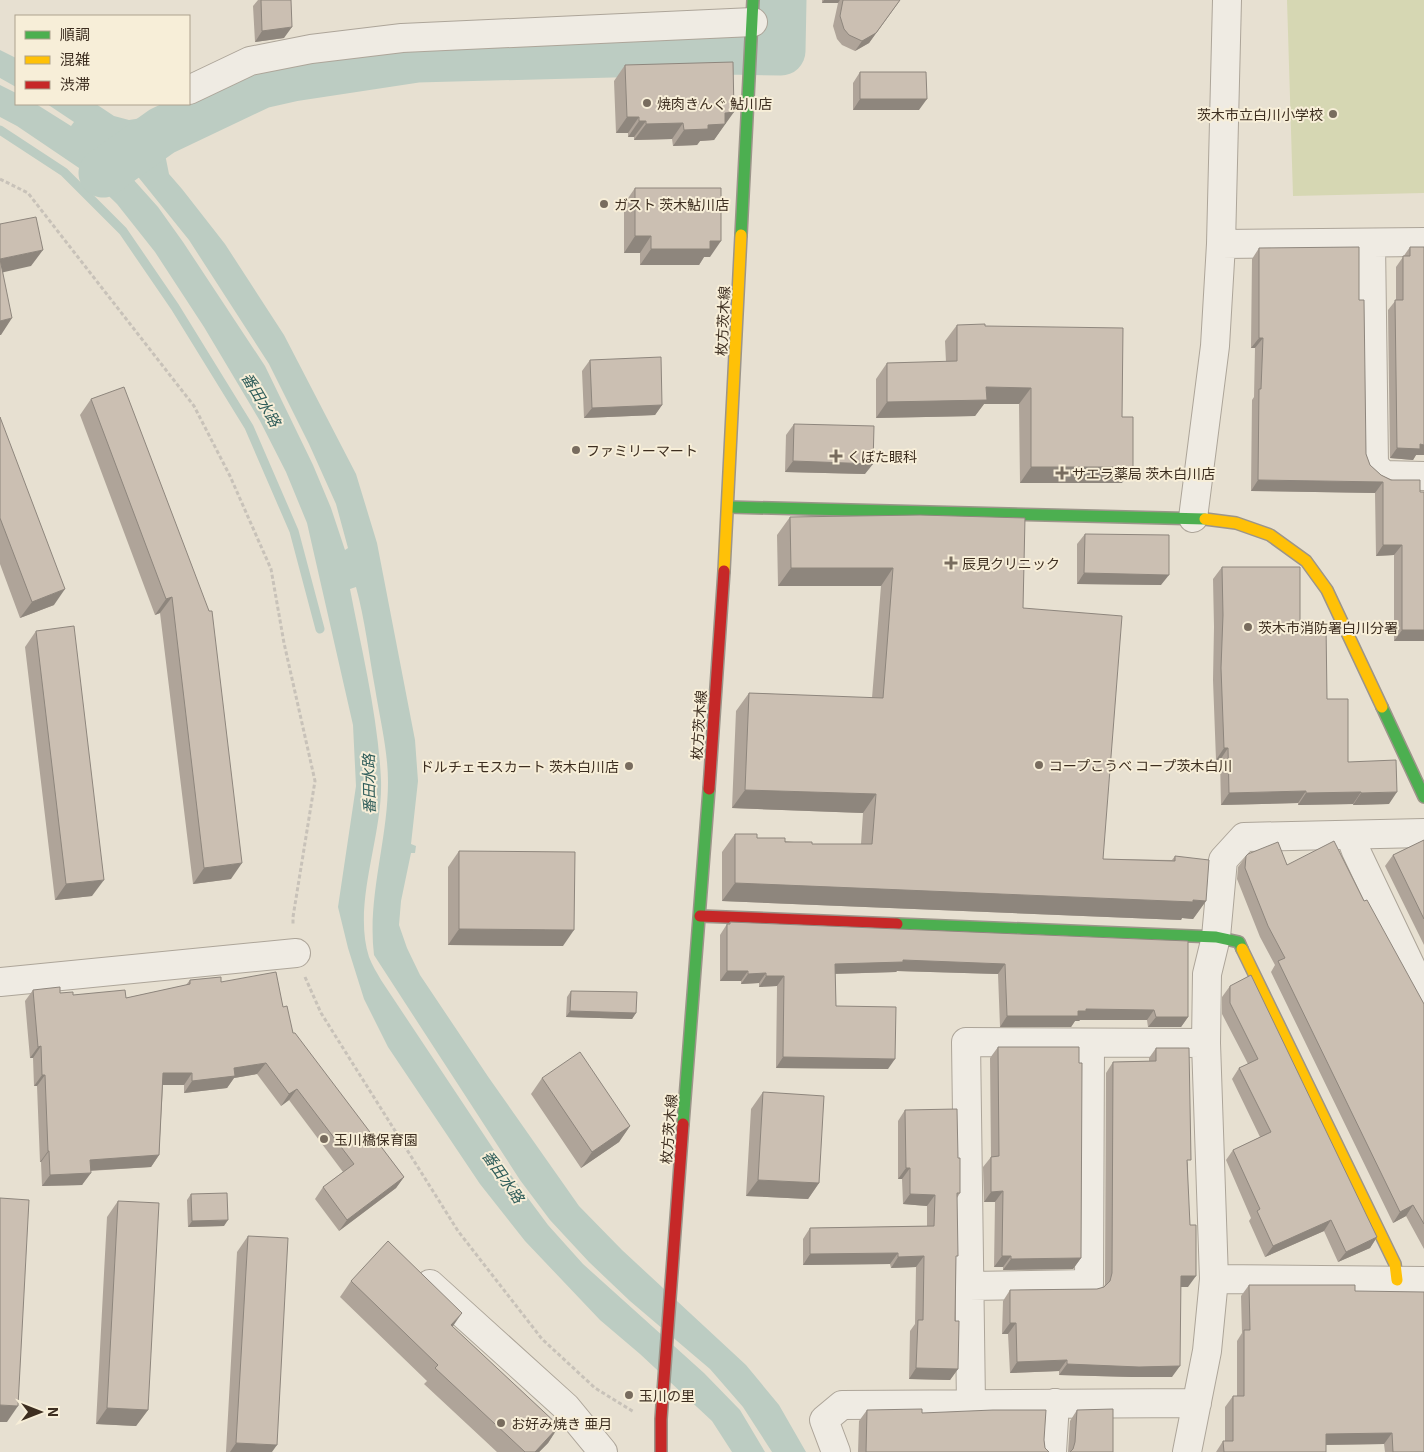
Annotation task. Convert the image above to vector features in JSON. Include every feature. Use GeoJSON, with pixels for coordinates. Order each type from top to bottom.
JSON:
{"type":"FeatureCollection","features":[{"type":"Feature","properties":{"kind":"street"},"geometry":{"type":"LineString","coordinates":[[1193,518],[1215,346],[1221,244],[1228,0]]}},
{"type":"Feature","properties":{"kind":"street"},"geometry":{"type":"LineString","coordinates":[[190,90],[250,61],[348,44],[461,34],[753,19]]}},
{"type":"Feature","properties":{"kind":"street","name":"枚方茨木線"},"geometry":{"type":"LineString","coordinates":[[661,1452],[661,1419],[671,1272],[700,916],[728,507],[753,19]]}},
{"type":"Feature","properties":{"kind":"street"},"geometry":{"type":"LineString","coordinates":[[1221,244],[1424,242]]}},
{"type":"Feature","properties":{"kind":"street"},"geometry":{"type":"LineString","coordinates":[[1371,243],[1374,465],[1384,475],[1424,476]]}},
{"type":"Feature","properties":{"kind":"street"},"geometry":{"type":"LineString","coordinates":[[728,507],[1193,518],[1236,522],[1270,535],[1306,561],[1326,590],[1424,797]]}},
{"type":"Feature","properties":{"kind":"street"},"geometry":{"type":"LineString","coordinates":[[1187,1452],[1207,1351],[1214,1279],[1206,1043],[1207,974],[1216,937],[1223,860],[1244,837],[1424,833]]}},
{"type":"Feature","properties":{"kind":"street"},"geometry":{"type":"LineString","coordinates":[[1350,835],[1424,994]]}},
{"type":"Feature","properties":{"kind":"street"},"geometry":{"type":"LineString","coordinates":[[700,916],[1216,937],[1238,942],[1395,1264],[1397,1280]]}},
{"type":"Feature","properties":{"kind":"street"},"geometry":{"type":"LineString","coordinates":[[0,982],[296,953]]}},
{"type":"Feature","properties":{"kind":"street"},"geometry":{"type":"LineString","coordinates":[[971,1404],[966,1042],[1206,1043]]}},
{"type":"Feature","properties":{"kind":"street"},"geometry":{"type":"LineString","coordinates":[[970,1286],[1089,1284],[1090,1043]]}},
{"type":"Feature","properties":{"kind":"street"},"geometry":{"type":"LineString","coordinates":[[416,1271],[566,1407],[603,1452]]}},
{"type":"Feature","properties":{"kind":"street"},"geometry":{"type":"LineString","coordinates":[[1214,1279],[1424,1280]]}},
{"type":"Feature","properties":{"kind":"street"},"geometry":{"type":"LineString","coordinates":[[1052,1452],[1055,1403]]}},
{"type":"Feature","properties":{"kind":"street"},"geometry":{"type":"LineString","coordinates":[[836,1452],[824,1420],[842,1405],[1196,1403]]}},
{"type":"Feature","properties":{"kind":"path"},"geometry":{"type":"LineString","coordinates":[[0,179],[28,193],[194,406],[230,476],[271,569],[284,643],[316,781],[293,918],[296,953],[321,1013],[458,1231],[542,1339],[595,1388],[635,1413],[661,1419]]}},
{"type":"Feature","properties":{"kind":"green space","name":"茨木市立白川小学校"},"geometry":{"type":"Polygon","coordinates":[[[1287,0],[1424,0],[1424,193],[1293,196],[1287,0]]]}},
{"type":"Feature","properties":{"kind":"water"},"geometry":{"type":"Polygon","coordinates":[[[0,50],[15,58],[15,86],[0,78],[0,50]]]}},
{"type":"Feature","properties":{"kind":"water","name":"番田水路"},"geometry":{"type":"Polygon","coordinates":[[[0,85],[15,92],[15,105],[38,105],[71,126],[74,122],[48,105],[98,105],[114,116],[129,120],[142,118],[153,145],[165,154],[169,174],[225,244],[284,335],[356,474],[377,543],[415,740],[418,781],[411,844],[416,846],[415,853],[411,853],[401,901],[399,925],[407,948],[420,975],[489,1078],[579,1206],[622,1250],[746,1365],[779,1405],[806,1452],[772,1452],[743,1407],[710,1369],[630,1301],[589,1262],[550,1220],[520,1180],[374,955],[373,912],[385,825],[388,770],[367,638],[356,587],[350,589],[377,732],[381,780],[378,824],[366,892],[364,915],[369,957],[381,980],[510,1174],[548,1225],[583,1264],[704,1373],[740,1410],[765,1452],[732,1452],[712,1421],[640,1354],[600,1320],[525,1241],[480,1184],[388,1047],[364,999],[348,948],[338,907],[356,786],[353,725],[307,523],[286,472],[260,421],[204,327],[155,252],[117,204],[82,170],[17,126],[0,117],[0,85]],[[135,173],[132,178],[158,207],[183,242],[265,366],[313,465],[331,508],[345,550],[348,548],[336,504],[309,444],[269,364],[189,240],[135,173]]]}},
{"type":"Feature","properties":{"kind":"building"},"geometry":{"type":"Polygon","coordinates":[[[261,0],[291,0],[292,27],[262,31],[261,0]]]}},
{"type":"Feature","properties":{"kind":"building"},"geometry":{"type":"Polygon","coordinates":[[[843,0],[900,0],[876,33],[862,41],[849,35],[844,29],[840,16],[843,0]]]}},
{"type":"Feature","properties":{"kind":"building"},"geometry":{"type":"Polygon","coordinates":[[[733,62],[734,112],[725,113],[725,124],[708,125],[708,129],[684,130],[683,123],[646,124],[646,121],[639,121],[639,117],[627,117],[625,65],[733,62]]]}},
{"type":"Feature","properties":{"kind":"building"},"geometry":{"type":"Polygon","coordinates":[[[860,72],[926,72],[927,99],[860,99],[860,72]]]}},
{"type":"Feature","properties":{"kind":"building"},"geometry":{"type":"Polygon","coordinates":[[[635,188],[721,188],[721,241],[710,241],[710,249],[651,249],[651,236],[635,236],[635,188]]]}},
{"type":"Feature","properties":{"kind":"building"},"geometry":{"type":"Polygon","coordinates":[[[36,217],[43,250],[0,259],[0,224],[36,217]]]}},
{"type":"Feature","properties":{"kind":"building"},"geometry":{"type":"Polygon","coordinates":[[[1359,247],[1359,300],[1364,300],[1366,454],[1370,465],[1381,475],[1391,480],[1420,480],[1420,492],[1424,492],[1424,630],[1402,630],[1402,545],[1383,545],[1383,482],[1258,480],[1259,389],[1261,389],[1263,338],[1259,338],[1259,248],[1359,247]]]}},
{"type":"Feature","properties":{"kind":"building"},"geometry":{"type":"Polygon","coordinates":[[[1410,247],[1424,247],[1424,445],[1420,444],[1420,449],[1397,448],[1395,300],[1403,300],[1403,256],[1410,256],[1410,247]]]}},
{"type":"Feature","properties":{"kind":"building"},"geometry":{"type":"Polygon","coordinates":[[[0,259],[12,318],[0,321],[0,259]]]}},
{"type":"Feature","properties":{"kind":"building"},"geometry":{"type":"Polygon","coordinates":[[[985,324],[985,326],[1123,328],[1122,417],[1133,417],[1133,467],[1031,467],[1031,388],[986,387],[987,400],[887,402],[887,363],[957,361],[957,325],[985,324]]]}},
{"type":"Feature","properties":{"kind":"building"},"geometry":{"type":"Polygon","coordinates":[[[661,357],[662,405],[592,408],[590,360],[661,357]]]}},
{"type":"Feature","properties":{"kind":"building"},"geometry":{"type":"Polygon","coordinates":[[[124,387],[209,611],[212,611],[242,863],[204,868],[172,597],[166,599],[91,399],[124,387]]]}},
{"type":"Feature","properties":{"kind":"building"},"geometry":{"type":"Polygon","coordinates":[[[0,417],[65,589],[32,602],[0,518],[0,417]]]}},
{"type":"Feature","properties":{"kind":"building"},"geometry":{"type":"Polygon","coordinates":[[[794,424],[874,426],[873,464],[793,461],[794,424]]]}},
{"type":"Feature","properties":{"kind":"building"},"geometry":{"type":"Polygon","coordinates":[[[920,515],[1025,518],[1023,608],[1122,616],[1103,859],[1175,861],[1175,856],[1209,860],[1206,901],[735,883],[735,834],[757,834],[757,838],[785,838],[785,842],[812,842],[812,844],[872,844],[876,794],[745,790],[749,693],[883,698],[893,568],[791,568],[790,517],[920,515]]]}},
{"type":"Feature","properties":{"kind":"building"},"geometry":{"type":"Polygon","coordinates":[[[1085,534],[1169,535],[1169,575],[1084,573],[1085,534]]]}},
{"type":"Feature","properties":{"kind":"building"},"geometry":{"type":"Polygon","coordinates":[[[1222,567],[1300,567],[1300,626],[1326,625],[1327,699],[1348,699],[1348,762],[1396,760],[1397,792],[1306,793],[1306,791],[1229,793],[1228,748],[1224,748],[1221,668],[1222,567]]]}},
{"type":"Feature","properties":{"kind":"building"},"geometry":{"type":"Polygon","coordinates":[[[74,626],[104,880],[66,884],[36,631],[74,626]]]}},
{"type":"Feature","properties":{"kind":"building"},"geometry":{"type":"Polygon","coordinates":[[[1424,840],[1424,919],[1393,855],[1424,840]]]}},
{"type":"Feature","properties":{"kind":"building"},"geometry":{"type":"Polygon","coordinates":[[[1334,841],[1364,901],[1367,900],[1424,1004],[1424,1224],[1413,1205],[1400,1212],[1278,961],[1285,958],[1268,926],[1245,868],[1246,856],[1248,854],[1278,842],[1287,865],[1334,841]]]}},
{"type":"Feature","properties":{"kind":"building"},"geometry":{"type":"Polygon","coordinates":[[[459,851],[575,852],[574,930],[459,929],[459,851]]]}},
{"type":"Feature","properties":{"kind":"building"},"geometry":{"type":"Polygon","coordinates":[[[730,922],[1188,941],[1188,1017],[1156,1017],[1154,1010],[1086,1009],[1086,1011],[1078,1011],[1078,1016],[1007,1016],[1005,964],[903,960],[903,962],[835,964],[836,1006],[896,1007],[895,1059],[783,1057],[784,976],[766,976],[766,973],[748,974],[748,971],[727,971],[727,924],[730,924],[730,922]]]}},
{"type":"Feature","properties":{"kind":"building"},"geometry":{"type":"Polygon","coordinates":[[[276,972],[283,1007],[287,1006],[293,1033],[295,1033],[404,1177],[347,1220],[323,1187],[354,1164],[297,1089],[289,1094],[266,1063],[234,1068],[235,1076],[192,1081],[192,1073],[163,1073],[159,1155],[90,1160],[91,1173],[50,1175],[45,1075],[42,1075],[41,1046],[38,1047],[33,990],[60,987],[60,993],[73,992],[73,995],[125,990],[126,998],[190,984],[190,980],[221,977],[221,982],[276,972]]]}},
{"type":"Feature","properties":{"kind":"building"},"geometry":{"type":"Polygon","coordinates":[[[1251,975],[1377,1237],[1346,1252],[1331,1220],[1273,1246],[1257,1211],[1260,1209],[1233,1150],[1271,1132],[1239,1068],[1258,1059],[1230,1003],[1230,986],[1251,975]]]}},
{"type":"Feature","properties":{"kind":"building"},"geometry":{"type":"Polygon","coordinates":[[[571,991],[637,992],[636,1013],[570,1011],[571,991]]]}},
{"type":"Feature","properties":{"kind":"building"},"geometry":{"type":"Polygon","coordinates":[[[998,1047],[1079,1047],[1079,1063],[1082,1063],[1081,1258],[1011,1259],[1011,1256],[1002,1256],[1003,1191],[991,1192],[991,1157],[999,1156],[998,1047]]]}},
{"type":"Feature","properties":{"kind":"building"},"geometry":{"type":"Polygon","coordinates":[[[1156,1048],[1189,1048],[1191,1160],[1187,1160],[1190,1225],[1196,1225],[1196,1276],[1181,1276],[1180,1366],[1139,1367],[1067,1364],[1067,1360],[1017,1362],[1016,1323],[1010,1323],[1010,1290],[1097,1289],[1104,1287],[1110,1281],[1112,1273],[1113,1062],[1156,1061],[1156,1048]]]}},
{"type":"Feature","properties":{"kind":"building"},"geometry":{"type":"Polygon","coordinates":[[[580,1052],[630,1126],[592,1152],[542,1078],[580,1052]]]}},
{"type":"Feature","properties":{"kind":"building"},"geometry":{"type":"Polygon","coordinates":[[[763,1092],[824,1096],[819,1183],[758,1180],[763,1092]]]}},
{"type":"Feature","properties":{"kind":"building"},"geometry":{"type":"Polygon","coordinates":[[[957,1109],[960,1193],[957,1193],[958,1256],[956,1256],[955,1321],[959,1321],[958,1369],[916,1368],[918,1320],[923,1320],[924,1256],[898,1257],[898,1253],[810,1254],[810,1228],[934,1226],[935,1195],[910,1194],[910,1168],[906,1168],[905,1110],[957,1109]]]}},
{"type":"Feature","properties":{"kind":"building"},"geometry":{"type":"Polygon","coordinates":[[[227,1193],[228,1220],[192,1221],[191,1194],[227,1193]]]}},
{"type":"Feature","properties":{"kind":"building"},"geometry":{"type":"Polygon","coordinates":[[[0,1198],[29,1200],[18,1406],[0,1405],[0,1198]]]}},
{"type":"Feature","properties":{"kind":"building"},"geometry":{"type":"Polygon","coordinates":[[[118,1201],[159,1203],[148,1410],[107,1408],[118,1201]]]}},
{"type":"Feature","properties":{"kind":"building"},"geometry":{"type":"Polygon","coordinates":[[[248,1236],[288,1238],[277,1445],[236,1443],[248,1236]]]}},
{"type":"Feature","properties":{"kind":"building"},"geometry":{"type":"Polygon","coordinates":[[[388,1241],[462,1313],[451,1325],[559,1426],[535,1452],[525,1452],[435,1368],[438,1365],[351,1281],[388,1241]]]}},
{"type":"Feature","properties":{"kind":"building"},"geometry":{"type":"Polygon","coordinates":[[[1249,1285],[1355,1285],[1355,1291],[1424,1292],[1424,1452],[1393,1452],[1392,1433],[1326,1434],[1326,1452],[1224,1452],[1223,1441],[1233,1441],[1233,1396],[1244,1396],[1244,1330],[1250,1330],[1249,1285]]]}},
{"type":"Feature","properties":{"kind":"building"},"geometry":{"type":"Polygon","coordinates":[[[922,1409],[922,1413],[1046,1410],[1044,1440],[1045,1448],[1049,1452],[866,1452],[867,1410],[922,1409]]]}},
{"type":"Feature","properties":{"kind":"building"},"geometry":{"type":"Polygon","coordinates":[[[1113,1409],[1113,1452],[1070,1452],[1075,1442],[1077,1410],[1113,1409]]]}},
{"type":"Feature","properties":{"kind":"waterway"},"geometry":{"type":"LineString","coordinates":[[103,173],[162,131],[261,84],[292,77],[417,58],[726,50],[781,51],[782,0]]}},
{"type":"Feature","properties":{"kind":"waterway"},"geometry":{"type":"LineString","coordinates":[[0,130],[64,172],[123,231],[175,307],[249,427],[294,531],[320,629]]}},
{"type":"Feature","properties":{"kind":"traffic: fast"},"geometry":{"type":"LineString","coordinates":[[741,235],[753,0]]}},
{"type":"Feature","properties":{"kind":"traffic: fast"},"geometry":{"type":"LineString","coordinates":[[728,507],[1205,519]]}},
{"type":"Feature","properties":{"kind":"traffic: fast"},"geometry":{"type":"LineString","coordinates":[[1382,707],[1424,797]]}},
{"type":"Feature","properties":{"kind":"traffic: fast"},"geometry":{"type":"LineString","coordinates":[[683,1124],[709,789]]}},
{"type":"Feature","properties":{"kind":"traffic: fast"},"geometry":{"type":"LineString","coordinates":[[897,924],[1216,937],[1239,942],[1242,949]]}},
{"type":"Feature","properties":{"kind":"traffic: slow"},"geometry":{"type":"LineString","coordinates":[[724,571],[741,235]]}},
{"type":"Feature","properties":{"kind":"traffic: slow"},"geometry":{"type":"LineString","coordinates":[[1205,519],[1236,523],[1270,535],[1306,561],[1327,590],[1382,707]]}},
{"type":"Feature","properties":{"kind":"traffic: slow"},"geometry":{"type":"LineString","coordinates":[[1242,949],[1395,1264],[1397,1280]]}},
{"type":"Feature","properties":{"kind":"traffic: jam"},"geometry":{"type":"LineString","coordinates":[[709,789],[724,571]]}},
{"type":"Feature","properties":{"kind":"traffic: jam"},"geometry":{"type":"LineString","coordinates":[[700,916],[897,924]]}},
{"type":"Feature","properties":{"kind":"traffic: jam"},"geometry":{"type":"LineString","coordinates":[[661,1452],[661,1419],[683,1124]]}},
{"type":"Feature","properties":{"kind":"place","name":"焼肉きんぐ 鮎川店"},"geometry":{"type":"Point","coordinates":[647,103]}},
{"type":"Feature","properties":{"kind":"place","name":"茨木市立白川小学校"},"geometry":{"type":"Point","coordinates":[1333,114]}},
{"type":"Feature","properties":{"kind":"place","name":"ガスト 茨木鮎川店"},"geometry":{"type":"Point","coordinates":[604,204]}},
{"type":"Feature","properties":{"kind":"place","name":"ファミリーマート"},"geometry":{"type":"Point","coordinates":[576,450]}},
{"type":"Feature","properties":{"kind":"place","name":"くぼた眼科"},"geometry":{"type":"Point","coordinates":[836,456]}},
{"type":"Feature","properties":{"kind":"place","name":"サエラ薬局 茨木白川店"},"geometry":{"type":"Point","coordinates":[1062,473]}},
{"type":"Feature","properties":{"kind":"place","name":"辰見クリニック"},"geometry":{"type":"Point","coordinates":[951,563]}},
{"type":"Feature","properties":{"kind":"place","name":"茨木市消防署白川分署"},"geometry":{"type":"Point","coordinates":[1248,627]}},
{"type":"Feature","properties":{"kind":"place","name":"コープこうべ コープ茨木白川"},"geometry":{"type":"Point","coordinates":[1039,765]}},
{"type":"Feature","properties":{"kind":"place","name":"ドルチェモスカート 茨木白川店"},"geometry":{"type":"Point","coordinates":[629,766]}},
{"type":"Feature","properties":{"kind":"place","name":"玉川橋保育園"},"geometry":{"type":"Point","coordinates":[324,1139]}},
{"type":"Feature","properties":{"kind":"place","name":"玉川の里"},"geometry":{"type":"Point","coordinates":[629,1395]}},
{"type":"Feature","properties":{"kind":"place","name":"お好み焼き 亜月"},"geometry":{"type":"Point","coordinates":[501,1423]}}]}
